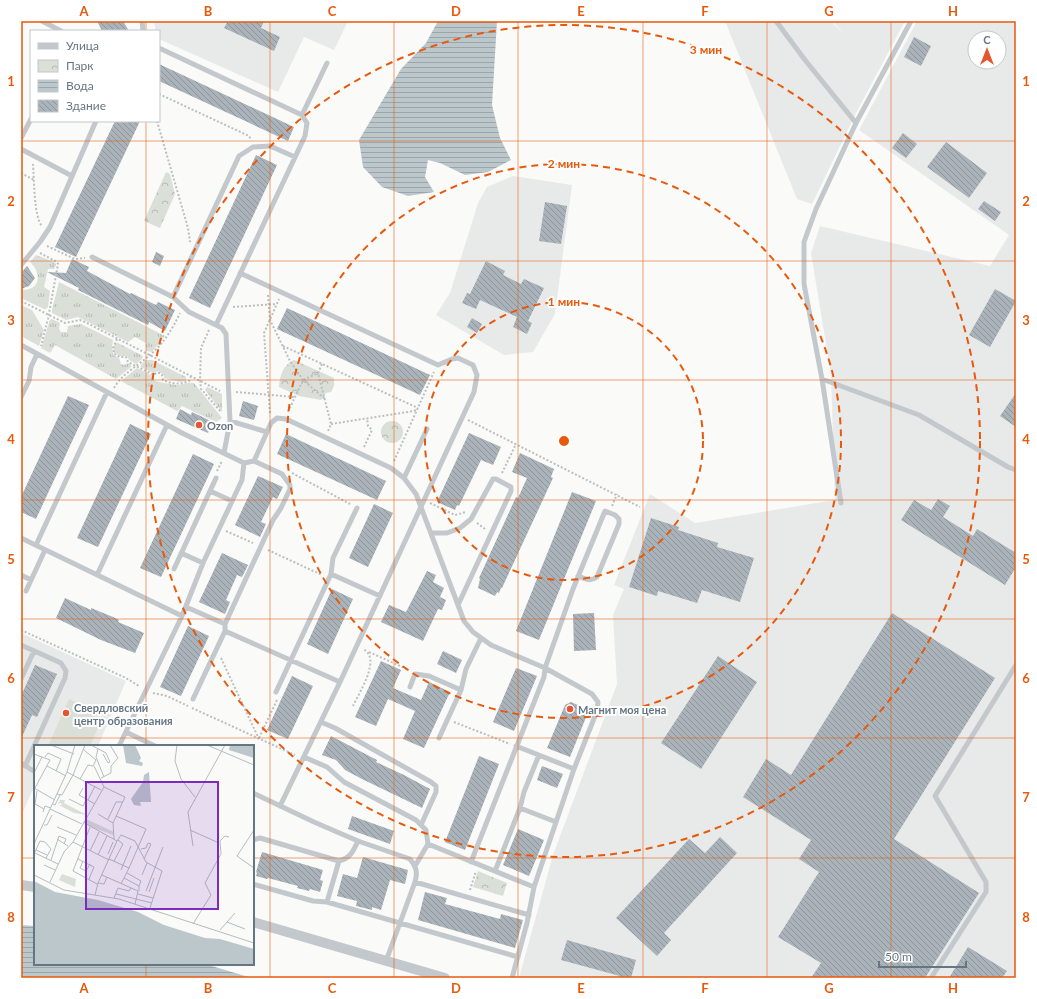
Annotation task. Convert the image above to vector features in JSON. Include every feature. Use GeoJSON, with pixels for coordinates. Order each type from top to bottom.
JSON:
{"type":"FeatureCollection","features":[{"type":"Feature","properties":{"kind":"street"},"geometry":{"type":"LineString","coordinates":[[21,885],[34,887]]}},
{"type":"Feature","properties":{"kind":"street"},"geometry":{"type":"LineString","coordinates":[[254,922],[445,978]]}},
{"type":"Feature","properties":{"kind":"lane"},"geometry":{"type":"LineString","coordinates":[[42,21],[59,30]]}},
{"type":"Feature","properties":{"kind":"lane"},"geometry":{"type":"LineString","coordinates":[[776,21],[805,60],[856,123]]}},
{"type":"Feature","properties":{"kind":"lane"},"geometry":{"type":"LineString","coordinates":[[841,503],[822,378],[804,284],[804,242],[816,209],[856,123],[911,21]]}},
{"type":"Feature","properties":{"kind":"lane"},"geometry":{"type":"LineString","coordinates":[[160,48],[302,115],[307,123],[305,136],[295,158],[224,308],[214,324]]}},
{"type":"Feature","properties":{"kind":"lane"},"geometry":{"type":"LineString","coordinates":[[302,115],[327,63]]}},
{"type":"Feature","properties":{"kind":"lane"},"geometry":{"type":"LineString","coordinates":[[21,138],[30,121]]}},
{"type":"Feature","properties":{"kind":"lane"},"geometry":{"type":"LineString","coordinates":[[21,265],[34,250],[50,226],[96,122]]}},
{"type":"Feature","properties":{"kind":"lane"},"geometry":{"type":"LineString","coordinates":[[173,297],[239,156],[253,147],[270,146],[295,158]]}},
{"type":"Feature","properties":{"kind":"lane"},"geometry":{"type":"LineString","coordinates":[[21,149],[72,176]]}},
{"type":"Feature","properties":{"kind":"lane"},"geometry":{"type":"LineString","coordinates":[[92,257],[173,297],[189,312],[222,328],[226,334],[230,421],[224,453]]}},
{"type":"Feature","properties":{"kind":"lane"},"geometry":{"type":"LineString","coordinates":[[240,273],[438,365],[458,358],[473,365],[477,375],[474,392],[357,646],[280,806]]}},
{"type":"Feature","properties":{"kind":"lane"},"geometry":{"type":"LineString","coordinates":[[21,345],[167,425],[244,463],[254,462],[282,474],[290,485],[290,489],[281,508],[273,520],[225,624],[225,631],[194,699]]}},
{"type":"Feature","properties":{"kind":"lane"},"geometry":{"type":"LineString","coordinates":[[21,397],[29,381],[31,367],[37,354]]}},
{"type":"Feature","properties":{"kind":"lane"},"geometry":{"type":"LineString","coordinates":[[822,378],[919,415],[1008,467],[1016,470]]}},
{"type":"Feature","properties":{"kind":"lane"},"geometry":{"type":"LineString","coordinates":[[36,545],[109,393]]}},
{"type":"Feature","properties":{"kind":"lane"},"geometry":{"type":"LineString","coordinates":[[254,462],[271,422],[277,418],[286,419],[391,468],[404,478],[416,494],[464,621],[473,632],[491,645],[545,668],[592,694],[598,702],[597,711],[574,769],[534,887],[529,915],[512,978]]}},
{"type":"Feature","properties":{"kind":"lane"},"geometry":{"type":"LineString","coordinates":[[230,421],[267,432]]}},
{"type":"Feature","properties":{"kind":"lane"},"geometry":{"type":"LineString","coordinates":[[97,575],[167,425]]}},
{"type":"Feature","properties":{"kind":"lane"},"geometry":{"type":"LineString","coordinates":[[404,478],[427,430]]}},
{"type":"Feature","properties":{"kind":"lane"},"geometry":{"type":"LineString","coordinates":[[120,745],[182,616],[204,563],[242,480],[244,463]]}},
{"type":"Feature","properties":{"kind":"lane"},"geometry":{"type":"LineString","coordinates":[[174,569],[216,478]]}},
{"type":"Feature","properties":{"kind":"lane"},"geometry":{"type":"LineString","coordinates":[[431,533],[447,533],[460,528],[472,517],[493,479],[499,480],[511,487],[511,491],[458,605]]}},
{"type":"Feature","properties":{"kind":"lane"},"geometry":{"type":"LineString","coordinates":[[210,491],[232,501]]}},
{"type":"Feature","properties":{"kind":"lane"},"geometry":{"type":"LineString","coordinates":[[276,692],[329,576],[333,558],[357,508]]}},
{"type":"Feature","properties":{"kind":"lane"},"geometry":{"type":"LineString","coordinates":[[471,862],[544,677],[545,668],[578,576],[605,511],[615,515],[619,519],[619,524],[597,577],[593,580],[589,580],[578,576]]}},
{"type":"Feature","properties":{"kind":"lane"},"geometry":{"type":"LineString","coordinates":[[21,538],[182,616]]}},
{"type":"Feature","properties":{"kind":"lane"},"geometry":{"type":"LineString","coordinates":[[26,591],[45,550]]}},
{"type":"Feature","properties":{"kind":"lane"},"geometry":{"type":"LineString","coordinates":[[182,553],[204,563]]}},
{"type":"Feature","properties":{"kind":"lane"},"geometry":{"type":"LineString","coordinates":[[21,575],[31,580]]}},
{"type":"Feature","properties":{"kind":"lane"},"geometry":{"type":"LineString","coordinates":[[329,576],[380,596]]}},
{"type":"Feature","properties":{"kind":"lane"},"geometry":{"type":"LineString","coordinates":[[186,606],[225,624]]}},
{"type":"Feature","properties":{"kind":"lane"},"geometry":{"type":"LineString","coordinates":[[225,631],[340,682]]}},
{"type":"Feature","properties":{"kind":"lane"},"geometry":{"type":"LineString","coordinates":[[439,738],[461,690],[466,669],[481,638]]}},
{"type":"Feature","properties":{"kind":"lane"},"geometry":{"type":"LineString","coordinates":[[21,645],[61,663],[66,671],[65,678],[23,765],[34,771]]}},
{"type":"Feature","properties":{"kind":"lane"},"geometry":{"type":"LineString","coordinates":[[21,679],[34,651]]}},
{"type":"Feature","properties":{"kind":"lane"},"geometry":{"type":"LineString","coordinates":[[931,978],[986,892],[986,882],[935,796],[1016,665]]}},
{"type":"Feature","properties":{"kind":"lane"},"geometry":{"type":"LineString","coordinates":[[410,687],[416,674],[429,676],[461,690]]}},
{"type":"Feature","properties":{"kind":"lane"},"geometry":{"type":"LineString","coordinates":[[321,722],[335,728],[436,786],[436,792],[421,825]]}},
{"type":"Feature","properties":{"kind":"lane"},"geometry":{"type":"LineString","coordinates":[[126,732],[153,745]]}},
{"type":"Feature","properties":{"kind":"lane"},"geometry":{"type":"LineString","coordinates":[[516,746],[574,769]]}},
{"type":"Feature","properties":{"kind":"lane"},"geometry":{"type":"LineString","coordinates":[[495,871],[539,755]]}},
{"type":"Feature","properties":{"kind":"lane"},"geometry":{"type":"LineString","coordinates":[[304,757],[327,767],[344,782],[416,820],[426,830],[428,844],[415,866]]}},
{"type":"Feature","properties":{"kind":"lane"},"geometry":{"type":"LineString","coordinates":[[254,793],[358,841],[410,859],[415,866],[417,874],[386,961]]}},
{"type":"Feature","properties":{"kind":"lane"},"geometry":{"type":"LineString","coordinates":[[520,808],[556,822]]}},
{"type":"Feature","properties":{"kind":"lane"},"geometry":{"type":"LineString","coordinates":[[254,840],[260,838],[339,861],[345,860],[351,855],[358,841]]}},
{"type":"Feature","properties":{"kind":"lane"},"geometry":{"type":"LineString","coordinates":[[428,844],[534,887]]}},
{"type":"Feature","properties":{"kind":"lane"},"geometry":{"type":"LineString","coordinates":[[327,902],[339,861]]}},
{"type":"Feature","properties":{"kind":"lane"},"geometry":{"type":"LineString","coordinates":[[415,882],[529,915]]}},
{"type":"Feature","properties":{"kind":"lane"},"geometry":{"type":"LineString","coordinates":[[254,884],[312,901],[327,902],[518,957]]}},
{"type":"Feature","properties":{"kind":"path"},"geometry":{"type":"LineString","coordinates":[[160,94],[249,136],[253,147]]}},
{"type":"Feature","properties":{"kind":"path"},"geometry":{"type":"LineString","coordinates":[[157,122],[188,228],[192,257]]}},
{"type":"Feature","properties":{"kind":"path"},"geometry":{"type":"LineString","coordinates":[[33,155],[37,215],[39,223],[43,227]]}},
{"type":"Feature","properties":{"kind":"path"},"geometry":{"type":"LineString","coordinates":[[21,173],[34,180]]}},
{"type":"Feature","properties":{"kind":"path"},"geometry":{"type":"LineString","coordinates":[[44,244],[75,259],[92,257]]}},
{"type":"Feature","properties":{"kind":"path"},"geometry":{"type":"LineString","coordinates":[[34,250],[57,262],[58,264],[48,319],[41,346],[37,354]]}},
{"type":"Feature","properties":{"kind":"path"},"geometry":{"type":"LineString","coordinates":[[268,286],[270,320],[290,361],[303,380],[325,399]]}},
{"type":"Feature","properties":{"kind":"path"},"geometry":{"type":"LineString","coordinates":[[271,422],[264,333],[282,292]]}},
{"type":"Feature","properties":{"kind":"path"},"geometry":{"type":"LineString","coordinates":[[21,301],[65,323],[80,320],[228,393],[269,394],[295,397]]}},
{"type":"Feature","properties":{"kind":"path"},"geometry":{"type":"LineString","coordinates":[[224,308],[277,304]]}},
{"type":"Feature","properties":{"kind":"path"},"geometry":{"type":"LineString","coordinates":[[109,393],[118,380],[150,355],[171,332],[183,306]]}},
{"type":"Feature","properties":{"kind":"path"},"geometry":{"type":"LineString","coordinates":[[214,324],[201,348],[201,389],[230,421]]}},
{"type":"Feature","properties":{"kind":"path"},"geometry":{"type":"LineString","coordinates":[[117,339],[113,348],[114,354],[120,357],[126,357],[128,362],[154,375],[156,373],[160,373],[163,380],[174,383],[185,382],[189,381],[191,376]]}},
{"type":"Feature","properties":{"kind":"path"},"geometry":{"type":"LineString","coordinates":[[283,346],[418,408]]}},
{"type":"Feature","properties":{"kind":"path"},"geometry":{"type":"LineString","coordinates":[[322,364],[318,373],[331,424],[414,411],[418,408]]}},
{"type":"Feature","properties":{"kind":"path"},"geometry":{"type":"LineString","coordinates":[[391,468],[438,365]]}},
{"type":"Feature","properties":{"kind":"path"},"geometry":{"type":"LineString","coordinates":[[286,419],[303,380],[318,373]]}},
{"type":"Feature","properties":{"kind":"path"},"geometry":{"type":"LineString","coordinates":[[462,417],[617,494],[640,507]]}},
{"type":"Feature","properties":{"kind":"path"},"geometry":{"type":"LineString","coordinates":[[362,454],[372,430],[368,426],[367,418]]}},
{"type":"Feature","properties":{"kind":"path"},"geometry":{"type":"LineString","coordinates":[[499,480],[516,444]]}},
{"type":"Feature","properties":{"kind":"path"},"geometry":{"type":"LineString","coordinates":[[216,478],[216,473],[224,453]]}},
{"type":"Feature","properties":{"kind":"path"},"geometry":{"type":"LineString","coordinates":[[288,471],[357,508]]}},
{"type":"Feature","properties":{"kind":"path"},"geometry":{"type":"LineString","coordinates":[[609,512],[617,494]]}},
{"type":"Feature","properties":{"kind":"path"},"geometry":{"type":"LineString","coordinates":[[424,500],[455,515],[465,512],[491,534]]}},
{"type":"Feature","properties":{"kind":"path"},"geometry":{"type":"LineString","coordinates":[[220,528],[260,547],[329,576]]}},
{"type":"Feature","properties":{"kind":"path"},"geometry":{"type":"LineString","coordinates":[[21,630],[126,678],[140,687]]}},
{"type":"Feature","properties":{"kind":"path"},"geometry":{"type":"LineString","coordinates":[[357,646],[416,674]]}},
{"type":"Feature","properties":{"kind":"path"},"geometry":{"type":"LineString","coordinates":[[217,649],[259,738]]}},
{"type":"Feature","properties":{"kind":"path"},"geometry":{"type":"LineString","coordinates":[[353,706],[371,668],[371,657],[368,651]]}},
{"type":"Feature","properties":{"kind":"path"},"geometry":{"type":"LineString","coordinates":[[152,693],[167,696],[298,757],[304,757]]}},
{"type":"Feature","properties":{"kind":"path"},"geometry":{"type":"LineString","coordinates":[[448,719],[516,746]]}},
{"type":"Feature","properties":{"kind":"path"},"geometry":{"type":"LineString","coordinates":[[468,897],[478,864]]}},
{"type":"Feature","properties":{"kind":"shaded area"},"geometry":{"type":"Polygon","coordinates":[[[156,21],[348,21],[334,50],[304,37],[278,92],[160,39],[160,30],[156,30],[154,23],[156,21]]]}},
{"type":"Feature","properties":{"kind":"shaded area"},"geometry":{"type":"Polygon","coordinates":[[[725,21],[831,21],[843,33],[833,21],[905,21],[856,113],[812,204],[797,199],[725,21]]]}},
{"type":"Feature","properties":{"kind":"shaded area"},"geometry":{"type":"Polygon","coordinates":[[[917,21],[1016,21],[1016,978],[519,978],[553,855],[617,684],[613,615],[624,589],[614,585],[650,494],[695,523],[835,500],[831,374],[811,253],[820,226],[990,266],[1009,235],[859,130],[917,21]]]}},
{"type":"Feature","properties":{"kind":"shaded area"},"geometry":{"type":"Polygon","coordinates":[[[513,176],[572,185],[555,314],[533,352],[504,355],[436,315],[450,293],[478,203],[487,187],[513,176]]]}},
{"type":"Feature","properties":{"kind":"shaded area","name":"Свердловский центр образования"},"geometry":{"type":"Polygon","coordinates":[[[21,633],[126,681],[98,745],[34,745],[34,787],[21,816],[21,633]]]}},
{"type":"Feature","properties":{"kind":"green space"},"geometry":{"type":"Polygon","coordinates":[[[166,172],[170,174],[175,194],[160,228],[144,221],[166,172]]]}},
{"type":"Feature","properties":{"kind":"green space"},"geometry":{"type":"Polygon","coordinates":[[[36,255],[56,264],[54,269],[48,269],[44,287],[50,291],[48,307],[46,309],[21,298],[21,290],[33,288],[38,280],[34,266],[30,262],[36,255]]]}},
{"type":"Feature","properties":{"kind":"green space"},"geometry":{"type":"Polygon","coordinates":[[[59,282],[165,336],[152,352],[146,351],[146,343],[135,337],[128,342],[78,317],[66,320],[52,313],[59,282]]]}},
{"type":"Feature","properties":{"kind":"green space"},"geometry":{"type":"Polygon","coordinates":[[[21,305],[32,310],[44,330],[39,346],[21,336],[21,305]]]}},
{"type":"Feature","properties":{"kind":"green space"},"geometry":{"type":"Polygon","coordinates":[[[52,319],[60,323],[59,329],[61,332],[67,332],[68,326],[81,324],[113,340],[113,355],[119,358],[121,364],[124,365],[128,363],[131,367],[116,379],[55,345],[50,353],[41,348],[50,320],[52,319]]]}},
{"type":"Feature","properties":{"kind":"green space"},"geometry":{"type":"Polygon","coordinates":[[[116,343],[143,356],[142,359],[136,364],[129,360],[127,356],[120,356],[114,353],[114,346],[116,343]]]}},
{"type":"Feature","properties":{"kind":"green space"},"geometry":{"type":"Polygon","coordinates":[[[145,360],[152,360],[186,377],[186,381],[180,382],[164,378],[164,375],[160,372],[153,373],[141,367],[145,360]]]}},
{"type":"Feature","properties":{"kind":"green space"},"geometry":{"type":"Polygon","coordinates":[[[294,360],[334,378],[334,386],[331,392],[326,393],[321,400],[299,396],[279,387],[280,378],[283,371],[290,362],[294,360]]]}},
{"type":"Feature","properties":{"kind":"green space"},"geometry":{"type":"Polygon","coordinates":[[[137,368],[153,376],[154,380],[158,382],[177,385],[194,383],[222,418],[216,422],[182,406],[177,411],[121,381],[137,368]]]}},
{"type":"Feature","properties":{"kind":"green space"},"geometry":{"type":"Polygon","coordinates":[[[207,387],[222,394],[222,412],[205,390],[207,387]]]}},
{"type":"Feature","properties":{"kind":"green space"},"geometry":{"type":"Polygon","coordinates":[[[392,421],[400,424],[403,432],[400,440],[392,443],[384,440],[381,432],[384,424],[392,421]]]}},
{"type":"Feature","properties":{"kind":"green space"},"geometry":{"type":"Polygon","coordinates":[[[69,699],[97,711],[99,726],[90,745],[48,745],[69,699]]]}},
{"type":"Feature","properties":{"kind":"green space"},"geometry":{"type":"Polygon","coordinates":[[[478,871],[507,883],[503,896],[473,887],[478,871]]]}},
{"type":"Feature","properties":{"kind":"water"},"geometry":{"type":"Polygon","coordinates":[[[438,21],[497,21],[492,105],[500,138],[511,160],[488,172],[465,175],[440,163],[428,160],[425,177],[434,192],[408,196],[382,187],[363,167],[359,140],[401,69],[426,43],[438,21]]]}},
{"type":"Feature","properties":{"kind":"water"},"geometry":{"type":"Polygon","coordinates":[[[21,925],[34,926],[34,965],[208,965],[252,978],[21,978],[21,925]]]}},
{"type":"Feature","properties":{"kind":"building"},"geometry":{"type":"Polygon","coordinates":[[[97,21],[123,21],[128,30],[102,30],[97,21]]]}},
{"type":"Feature","properties":{"kind":"building"},"geometry":{"type":"Polygon","coordinates":[[[228,21],[264,21],[261,28],[280,37],[274,51],[224,28],[228,21]]]}},
{"type":"Feature","properties":{"kind":"building"},"geometry":{"type":"Polygon","coordinates":[[[914,37],[931,46],[921,66],[904,57],[914,37]]]}},
{"type":"Feature","properties":{"kind":"building"},"geometry":{"type":"Polygon","coordinates":[[[160,64],[294,127],[288,141],[160,81],[160,64]]]}},
{"type":"Feature","properties":{"kind":"building"},"geometry":{"type":"Polygon","coordinates":[[[115,122],[140,122],[76,257],[55,247],[115,122]]]}},
{"type":"Feature","properties":{"kind":"building"},"geometry":{"type":"Polygon","coordinates":[[[903,133],[917,144],[906,158],[892,148],[903,133]]]}},
{"type":"Feature","properties":{"kind":"building"},"geometry":{"type":"Polygon","coordinates":[[[946,142],[987,173],[969,198],[927,167],[946,142]]]}},
{"type":"Feature","properties":{"kind":"building"},"geometry":{"type":"Polygon","coordinates":[[[256,155],[277,165],[210,308],[189,298],[256,155]]]}},
{"type":"Feature","properties":{"kind":"building"},"geometry":{"type":"Polygon","coordinates":[[[984,201],[1001,212],[995,221],[978,209],[984,201]]]}},
{"type":"Feature","properties":{"kind":"building"},"geometry":{"type":"Polygon","coordinates":[[[545,202],[567,206],[561,244],[539,241],[545,202]]]}},
{"type":"Feature","properties":{"kind":"building"},"geometry":{"type":"Polygon","coordinates":[[[156,252],[164,256],[160,266],[152,262],[156,252]]]}},
{"type":"Feature","properties":{"kind":"building"},"geometry":{"type":"Polygon","coordinates":[[[72,259],[89,267],[87,271],[130,294],[131,293],[156,305],[158,302],[175,310],[165,331],[149,322],[148,325],[78,290],[79,288],[47,272],[66,273],[72,259]]]}},
{"type":"Feature","properties":{"kind":"building"},"geometry":{"type":"Polygon","coordinates":[[[486,261],[505,271],[503,275],[521,284],[524,279],[544,288],[528,321],[532,323],[527,334],[513,327],[517,317],[480,300],[476,309],[462,303],[467,293],[470,294],[486,261]]]}},
{"type":"Feature","properties":{"kind":"building"},"geometry":{"type":"Polygon","coordinates":[[[27,266],[35,278],[29,286],[21,289],[21,273],[27,266]]]}},
{"type":"Feature","properties":{"kind":"building"},"geometry":{"type":"Polygon","coordinates":[[[995,289],[1016,301],[990,347],[969,335],[995,289]]]}},
{"type":"Feature","properties":{"kind":"building"},"geometry":{"type":"Polygon","coordinates":[[[287,308],[430,375],[420,395],[277,329],[287,308]]]}},
{"type":"Feature","properties":{"kind":"building"},"geometry":{"type":"Polygon","coordinates":[[[472,318],[482,324],[477,333],[467,327],[472,318]]]}},
{"type":"Feature","properties":{"kind":"building"},"geometry":{"type":"Polygon","coordinates":[[[1016,393],[1016,427],[1000,416],[1016,393]]]}},
{"type":"Feature","properties":{"kind":"building"},"geometry":{"type":"Polygon","coordinates":[[[68,396],[89,405],[36,519],[21,512],[21,497],[68,396]]]}},
{"type":"Feature","properties":{"kind":"building"},"geometry":{"type":"Polygon","coordinates":[[[243,401],[258,406],[254,420],[239,416],[243,401]]]}},
{"type":"Feature","properties":{"kind":"building"},"geometry":{"type":"Polygon","coordinates":[[[180,409],[191,415],[192,412],[213,422],[208,433],[176,419],[180,409]]]}},
{"type":"Feature","properties":{"kind":"building"},"geometry":{"type":"Polygon","coordinates":[[[130,424],[151,434],[98,547],[77,538],[130,424]]]}},
{"type":"Feature","properties":{"kind":"building"},"geometry":{"type":"Polygon","coordinates":[[[469,433],[501,447],[493,465],[481,460],[459,506],[457,505],[455,510],[437,502],[469,433]]]}},
{"type":"Feature","properties":{"kind":"building"},"geometry":{"type":"Polygon","coordinates":[[[286,434],[386,481],[377,500],[277,454],[286,434]]]}},
{"type":"Feature","properties":{"kind":"building"},"geometry":{"type":"Polygon","coordinates":[[[520,453],[554,469],[551,477],[553,478],[502,588],[495,596],[478,588],[479,578],[516,497],[518,498],[527,478],[512,472],[520,453]]]}},
{"type":"Feature","properties":{"kind":"building"},"geometry":{"type":"Polygon","coordinates":[[[193,454],[214,464],[161,577],[140,568],[193,454]]]}},
{"type":"Feature","properties":{"kind":"building"},"geometry":{"type":"Polygon","coordinates":[[[258,476],[283,487],[277,499],[273,497],[261,522],[266,524],[260,537],[235,525],[258,476]]]}},
{"type":"Feature","properties":{"kind":"building"},"geometry":{"type":"Polygon","coordinates":[[[572,492],[596,501],[539,640],[516,631],[572,492]]]}},
{"type":"Feature","properties":{"kind":"building"},"geometry":{"type":"Polygon","coordinates":[[[938,499],[950,506],[943,517],[973,536],[977,529],[1016,553],[1016,567],[1005,585],[901,520],[914,500],[931,510],[938,499]]]}},
{"type":"Feature","properties":{"kind":"building"},"geometry":{"type":"Polygon","coordinates":[[[374,504],[393,513],[368,567],[349,558],[374,504]]]}},
{"type":"Feature","properties":{"kind":"building"},"geometry":{"type":"Polygon","coordinates":[[[651,518],[679,527],[678,530],[718,543],[717,547],[754,558],[740,602],[702,590],[697,603],[658,591],[657,596],[629,587],[651,518]]]}},
{"type":"Feature","properties":{"kind":"building"},"geometry":{"type":"Polygon","coordinates":[[[222,553],[248,565],[242,577],[237,575],[226,600],[230,602],[225,614],[199,602],[222,553]]]}},
{"type":"Feature","properties":{"kind":"building"},"geometry":{"type":"Polygon","coordinates":[[[427,571],[436,575],[433,582],[444,588],[440,597],[446,600],[442,610],[438,609],[423,641],[381,622],[389,605],[406,612],[427,571]]]}},
{"type":"Feature","properties":{"kind":"building"},"geometry":{"type":"Polygon","coordinates":[[[332,589],[353,599],[328,654],[307,644],[332,589]]]}},
{"type":"Feature","properties":{"kind":"building"},"geometry":{"type":"Polygon","coordinates":[[[65,598],[91,610],[91,608],[113,617],[119,620],[118,622],[144,633],[135,653],[101,640],[56,618],[65,598]]]}},
{"type":"Feature","properties":{"kind":"building"},"geometry":{"type":"Polygon","coordinates":[[[594,613],[596,650],[574,651],[573,614],[594,613]]]}},
{"type":"Feature","properties":{"kind":"building"},"geometry":{"type":"Polygon","coordinates":[[[892,613],[995,678],[894,839],[979,893],[925,978],[811,978],[821,963],[778,937],[819,872],[799,859],[811,840],[743,797],[766,759],[791,775],[892,613]]]}},
{"type":"Feature","properties":{"kind":"building"},"geometry":{"type":"Polygon","coordinates":[[[188,626],[209,636],[181,696],[160,687],[188,626]]]}},
{"type":"Feature","properties":{"kind":"building"},"geometry":{"type":"Polygon","coordinates":[[[443,651],[462,660],[456,673],[437,664],[443,651]]]}},
{"type":"Feature","properties":{"kind":"building"},"geometry":{"type":"Polygon","coordinates":[[[718,656],[757,682],[701,769],[661,743],[718,656]]]}},
{"type":"Feature","properties":{"kind":"building"},"geometry":{"type":"Polygon","coordinates":[[[381,661],[401,670],[393,688],[421,700],[429,682],[450,692],[424,748],[403,739],[415,711],[388,699],[376,726],[355,717],[381,661]]]}},
{"type":"Feature","properties":{"kind":"building"},"geometry":{"type":"Polygon","coordinates":[[[35,665],[57,674],[37,717],[32,715],[21,739],[21,696],[35,665]]]}},
{"type":"Feature","properties":{"kind":"building"},"geometry":{"type":"Polygon","coordinates":[[[516,668],[537,676],[514,731],[493,722],[516,668]]]}},
{"type":"Feature","properties":{"kind":"building"},"geometry":{"type":"Polygon","coordinates":[[[292,676],[313,686],[288,739],[267,730],[292,676]]]}},
{"type":"Feature","properties":{"kind":"building"},"geometry":{"type":"Polygon","coordinates":[[[571,702],[589,710],[570,757],[547,748],[565,705],[571,702]]]}},
{"type":"Feature","properties":{"kind":"building"},"geometry":{"type":"Polygon","coordinates":[[[331,736],[377,760],[376,762],[430,789],[422,808],[345,770],[336,760],[322,755],[331,736]]]}},
{"type":"Feature","properties":{"kind":"building"},"geometry":{"type":"Polygon","coordinates":[[[479,756],[499,764],[465,850],[445,842],[479,756]]]}},
{"type":"Feature","properties":{"kind":"building"},"geometry":{"type":"Polygon","coordinates":[[[542,766],[563,774],[557,788],[537,780],[542,766]]]}},
{"type":"Feature","properties":{"kind":"building"},"geometry":{"type":"Polygon","coordinates":[[[352,816],[394,831],[390,844],[348,829],[352,816]]]}},
{"type":"Feature","properties":{"kind":"building"},"geometry":{"type":"Polygon","coordinates":[[[518,829],[544,840],[529,876],[503,865],[518,829]]]}},
{"type":"Feature","properties":{"kind":"building"},"geometry":{"type":"Polygon","coordinates":[[[720,837],[737,853],[664,933],[671,940],[657,956],[616,918],[689,839],[705,853],[720,837]]]}},
{"type":"Feature","properties":{"kind":"building"},"geometry":{"type":"Polygon","coordinates":[[[262,852],[323,870],[320,880],[323,881],[320,892],[310,889],[309,891],[297,888],[298,886],[256,876],[262,852]]]}},
{"type":"Feature","properties":{"kind":"building"},"geometry":{"type":"Polygon","coordinates":[[[363,857],[408,870],[405,884],[390,880],[381,910],[372,907],[372,910],[356,906],[357,901],[337,896],[343,874],[357,878],[363,857]]]}},
{"type":"Feature","properties":{"kind":"building"},"geometry":{"type":"Polygon","coordinates":[[[425,892],[447,898],[445,904],[500,919],[501,914],[523,920],[515,948],[418,920],[425,892]]]}},
{"type":"Feature","properties":{"kind":"building"},"geometry":{"type":"Polygon","coordinates":[[[567,940],[636,960],[631,978],[619,978],[620,976],[561,960],[567,940]]]}},
{"type":"Feature","properties":{"kind":"building"},"geometry":{"type":"Polygon","coordinates":[[[968,947],[1007,971],[1002,978],[949,978],[968,947]]]}},
{"type":"Feature","properties":{"kind":"place","name":"Ozon"},"geometry":{"type":"Point","coordinates":[199,425]}},
{"type":"Feature","properties":{"kind":"place","name":"Магнит моя цена"},"geometry":{"type":"Point","coordinates":[570,709]}},
{"type":"Feature","properties":{"kind":"place","name":"Свердловский центр образования"},"geometry":{"type":"Point","coordinates":[66,713]}}]}
